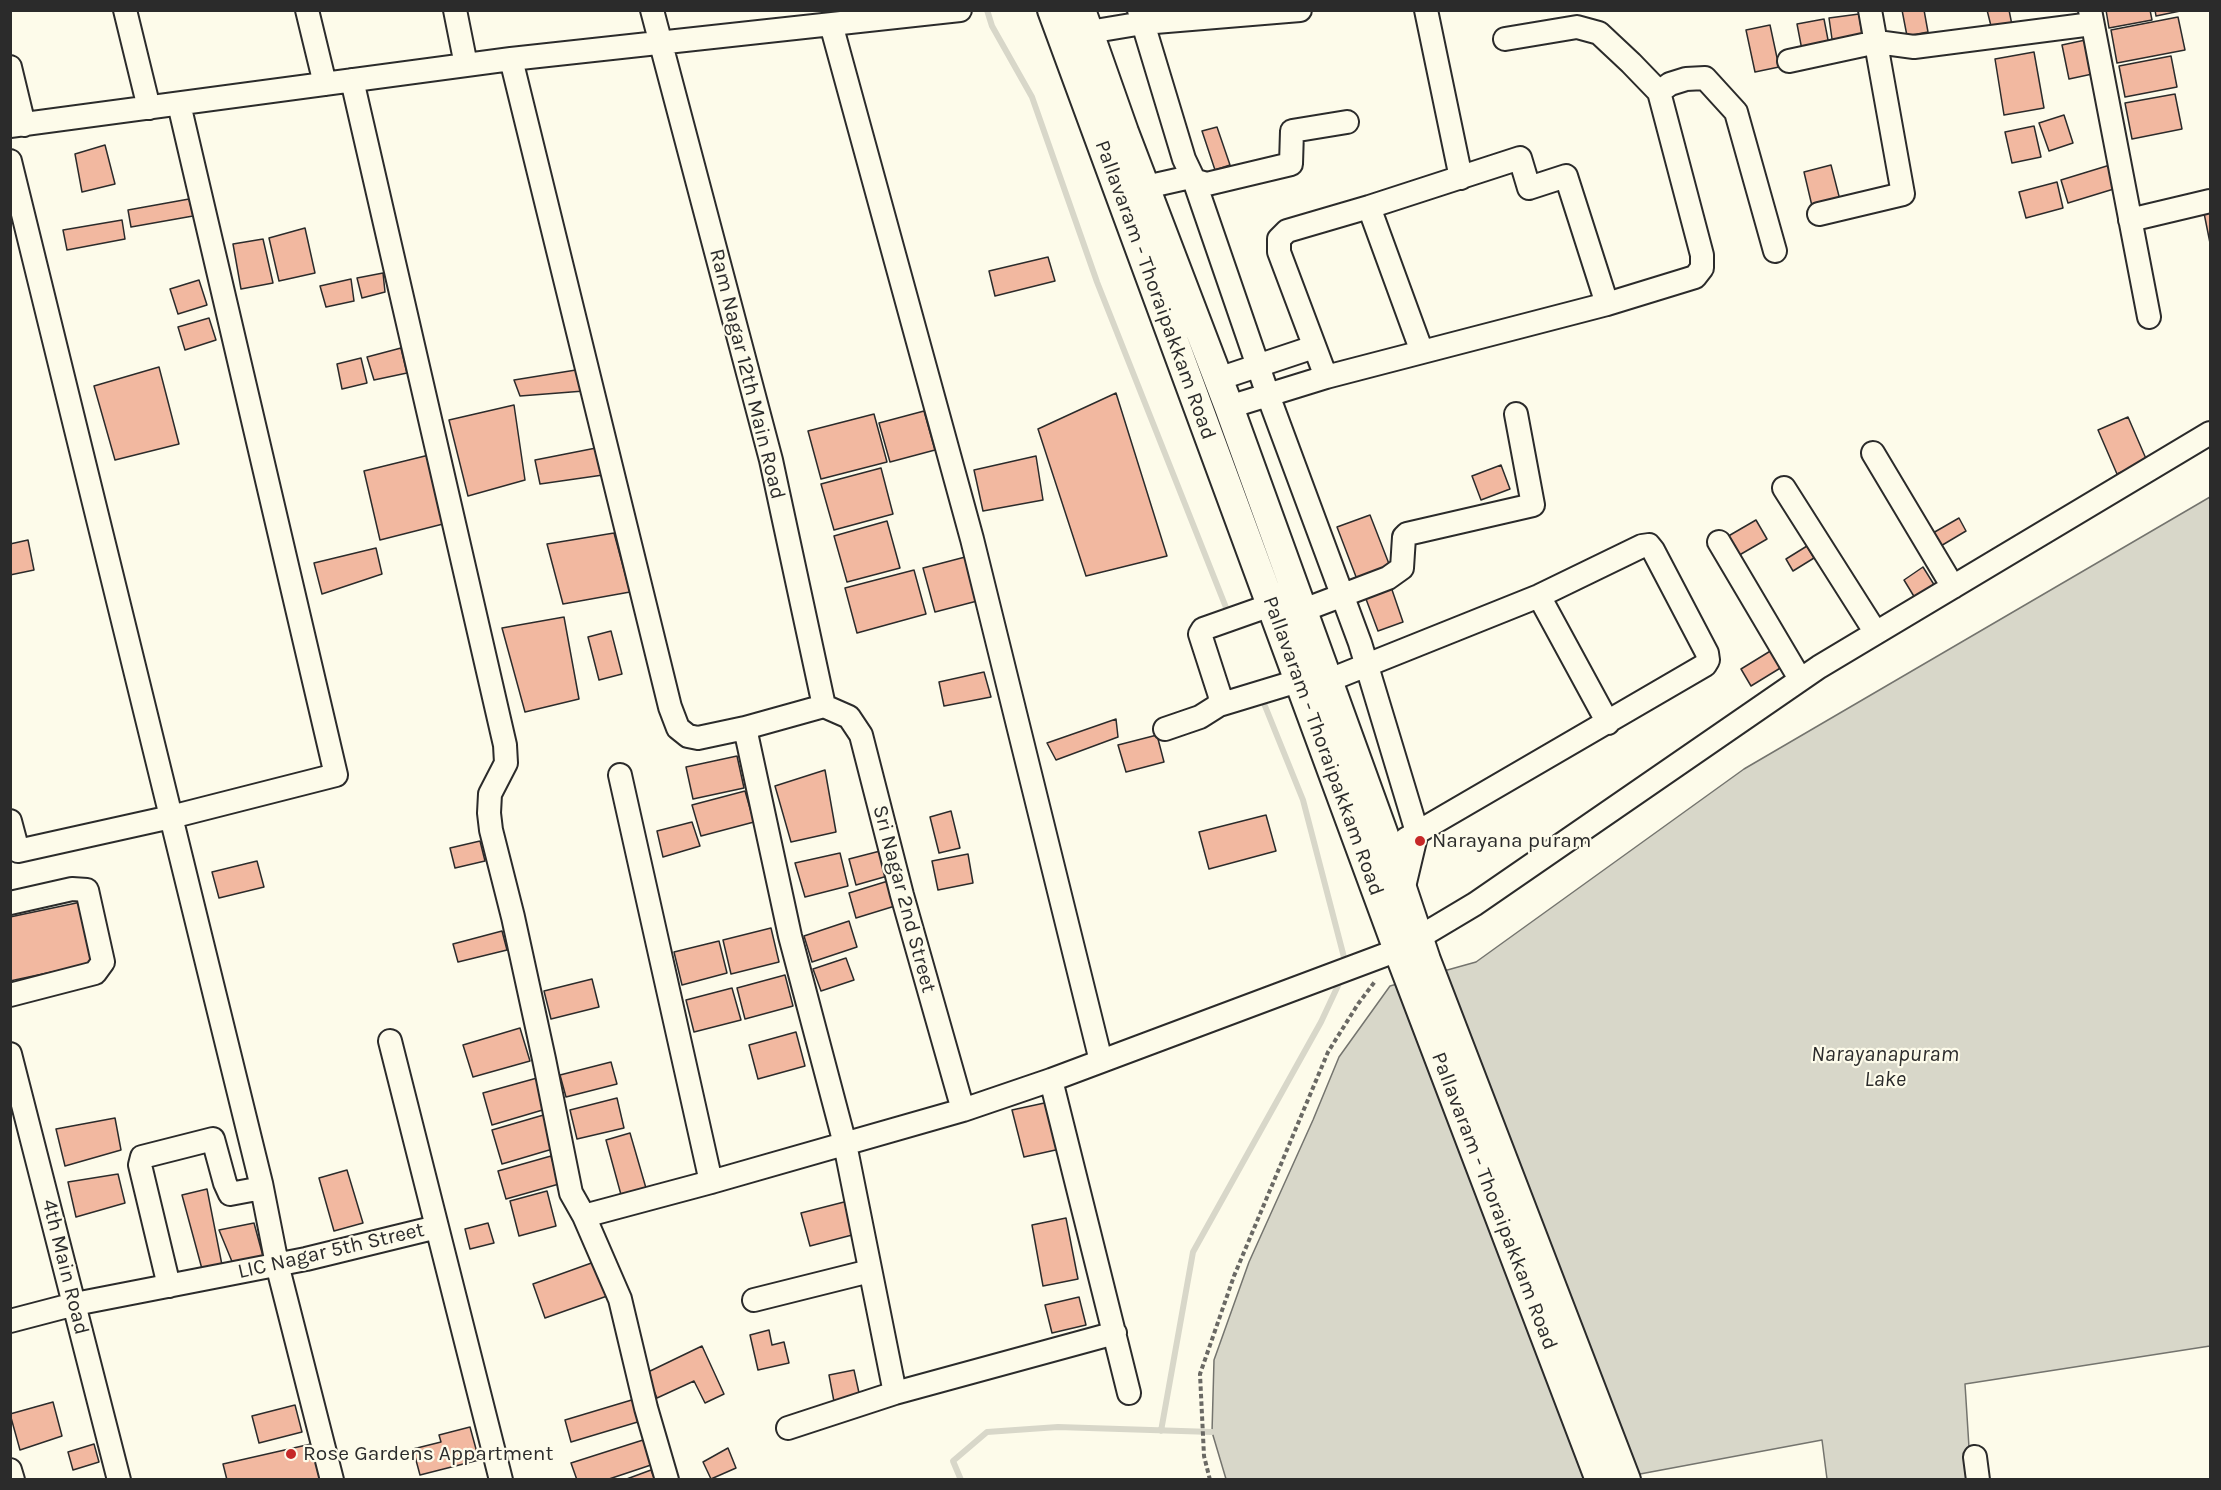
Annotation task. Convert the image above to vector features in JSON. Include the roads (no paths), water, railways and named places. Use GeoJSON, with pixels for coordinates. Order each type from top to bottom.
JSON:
{"type":"FeatureCollection","features":[{"type":"Feature","properties":{"kind":"main road","name":"Pallavaram - Thoraipakkam Road"},"geometry":{"type":"LineString","coordinates":[[1052,10],[1298,681],[1626,1479]]}},
{"type":"Feature","properties":{"kind":"main road","name":"Pallavaram - Thoraipakkam Road"},"geometry":{"type":"LineString","coordinates":[[1085,21],[1124,132],[1229,407],[1389,849],[1403,891],[1408,944],[1600,1479]]}},
{"type":"Feature","properties":{"kind":"street"},"geometry":{"type":"LineString","coordinates":[[125,10],[149,108]]}},
{"type":"Feature","properties":{"kind":"street"},"geometry":{"type":"LineString","coordinates":[[307,10],[325,84]]}},
{"type":"Feature","properties":{"kind":"street"},"geometry":{"type":"LineString","coordinates":[[455,10],[466,65]]}},
{"type":"Feature","properties":{"kind":"street","name":"Ram Nagar 12th Main Road"},"geometry":{"type":"LineString","coordinates":[[652,10],[771,460],[824,706]]}},
{"type":"Feature","properties":{"kind":"street"},"geometry":{"type":"LineString","coordinates":[[1085,21],[1300,10]]}},
{"type":"Feature","properties":{"kind":"street"},"geometry":{"type":"LineString","coordinates":[[1426,10],[1461,178]]}},
{"type":"Feature","properties":{"kind":"street"},"geometry":{"type":"LineString","coordinates":[[1819,214],[1903,194],[1870,10]]}},
{"type":"Feature","properties":{"kind":"street"},"geometry":{"type":"LineString","coordinates":[[10,67],[17,126],[511,59],[955,12]]}},
{"type":"Feature","properties":{"kind":"street"},"geometry":{"type":"LineString","coordinates":[[1141,17],[1184,159],[1194,180],[1268,395],[1360,643],[1417,832],[1403,891]]}},
{"type":"Feature","properties":{"kind":"street"},"geometry":{"type":"LineString","coordinates":[[1789,61],[1877,42],[1914,47],[2091,17],[2149,317]]}},
{"type":"Feature","properties":{"kind":"street"},"geometry":{"type":"LineString","coordinates":[[831,24],[972,539],[1101,1060]]}},
{"type":"Feature","properties":{"kind":"street"},"geometry":{"type":"LineString","coordinates":[[1229,407],[1326,377],[1607,304],[1695,277],[1702,268],[1701,255],[1659,92],[1599,33],[1577,27],[1505,39]]}},
{"type":"Feature","properties":{"kind":"street"},"geometry":{"type":"LineString","coordinates":[[511,59],[670,707],[678,728],[688,736],[698,738],[745,728],[824,706]]}},
{"type":"Feature","properties":{"kind":"street"},"geometry":{"type":"LineString","coordinates":[[1659,92],[1670,84],[1686,79],[1705,78],[1736,112],[1775,251]]}},
{"type":"Feature","properties":{"kind":"street"},"geometry":{"type":"LineString","coordinates":[[352,80],[505,745],[506,763],[490,794],[491,830],[513,917],[571,1193],[584,1216],[621,1299],[646,1408],[667,1479]]}},
{"type":"Feature","properties":{"kind":"street"},"geometry":{"type":"LineString","coordinates":[[10,821],[14,852],[171,817],[336,775],[178,104]]}},
{"type":"Feature","properties":{"kind":"street"},"geometry":{"type":"LineString","coordinates":[[1146,187],[1186,178],[1207,184],[1290,164],[1292,130],[1347,122]]}},
{"type":"Feature","properties":{"kind":"street"},"geometry":{"type":"LineString","coordinates":[[1326,377],[1279,252],[1279,239],[1287,231],[1520,158],[1529,188],[1566,176],[1607,304]]}},
{"type":"Feature","properties":{"kind":"street"},"geometry":{"type":"LineString","coordinates":[[10,161],[262,1188],[277,1264],[332,1479]]}},
{"type":"Feature","properties":{"kind":"street"},"geometry":{"type":"LineString","coordinates":[[2130,220],[2211,201]]}},
{"type":"Feature","properties":{"kind":"street"},"geometry":{"type":"LineString","coordinates":[[1368,207],[1422,352]]}},
{"type":"Feature","properties":{"kind":"street"},"geometry":{"type":"LineString","coordinates":[[1218,379],[1314,346]]}},
{"type":"Feature","properties":{"kind":"street"},"geometry":{"type":"LineString","coordinates":[[1301,611],[1388,578],[1402,568],[1404,537],[1407,534],[1533,505],[1516,414]]}},
{"type":"Feature","properties":{"kind":"street"},"geometry":{"type":"LineString","coordinates":[[584,1216],[963,1110],[1352,969],[1408,944],[1475,904],[1800,679],[2211,433]]}},
{"type":"Feature","properties":{"kind":"street"},"geometry":{"type":"LineString","coordinates":[[1873,453],[1953,587]]}},
{"type":"Feature","properties":{"kind":"street"},"geometry":{"type":"LineString","coordinates":[[1784,488],[1876,633]]}},
{"type":"Feature","properties":{"kind":"street"},"geometry":{"type":"LineString","coordinates":[[1719,542],[1800,679]]}},
{"type":"Feature","properties":{"kind":"street"},"geometry":{"type":"LineString","coordinates":[[1327,681],[1539,596],[1642,546],[1649,545],[1707,653],[1708,660],[1705,665],[1389,849]]}},
{"type":"Feature","properties":{"kind":"street"},"geometry":{"type":"LineString","coordinates":[[1539,596],[1608,723]]}},
{"type":"Feature","properties":{"kind":"street"},"geometry":{"type":"LineString","coordinates":[[1219,705],[1220,696],[1200,634],[1203,629],[1271,605]]}},
{"type":"Feature","properties":{"kind":"street"},"geometry":{"type":"LineString","coordinates":[[1165,729],[1200,717],[1219,705],[1298,681]]}},
{"type":"Feature","properties":{"kind":"street","name":"Sri Nagar 2nd Street"},"geometry":{"type":"LineString","coordinates":[[824,706],[849,717],[861,735],[902,895],[963,1110]]}},
{"type":"Feature","properties":{"kind":"street"},"geometry":{"type":"LineString","coordinates":[[745,728],[790,936],[845,1144],[895,1393]]}},
{"type":"Feature","properties":{"kind":"street"},"geometry":{"type":"LineString","coordinates":[[620,775],[711,1182]]}},
{"type":"Feature","properties":{"kind":"street"},"geometry":{"type":"LineString","coordinates":[[10,903],[72,889],[87,890],[103,962],[95,973],[10,995]]}},
{"type":"Feature","properties":{"kind":"street"},"geometry":{"type":"LineString","coordinates":[[390,1041],[436,1227]]}},
{"type":"Feature","properties":{"kind":"street","name":"4th Main Road"},"geometry":{"type":"LineString","coordinates":[[10,1054],[17,1104],[75,1304],[118,1479]]}},
{"type":"Feature","properties":{"kind":"street"},"geometry":{"type":"LineString","coordinates":[[1051,1080],[1129,1393]]}},
{"type":"Feature","properties":{"kind":"street"},"geometry":{"type":"LineString","coordinates":[[169,1286],[140,1165],[142,1157],[213,1139],[230,1194],[262,1188]]}},
{"type":"Feature","properties":{"kind":"street","name":"LIC Nagar 5th Street"},"geometry":{"type":"LineString","coordinates":[[10,1321],[75,1304],[277,1264],[436,1227],[501,1479]]}},
{"type":"Feature","properties":{"kind":"street"},"geometry":{"type":"LineString","coordinates":[[754,1300],[870,1271]]}},
{"type":"Feature","properties":{"kind":"street"},"geometry":{"type":"LineString","coordinates":[[788,1428],[895,1393],[1115,1333]]}},
{"type":"Feature","properties":{"kind":"street"},"geometry":{"type":"LineString","coordinates":[[10,1470],[13,1479]]}},
{"type":"Feature","properties":{"kind":"water","name":"Narayanapuram Lake"},"geometry":{"type":"Polygon","coordinates":[[[2210,497],[2210,1346],[1965,1384],[1971,1479],[1827,1479],[1822,1440],[1640,1474],[1640,1479],[1226,1479],[1212,1432],[1214,1360],[1249,1262],[1339,1057],[1390,986],[1476,962],[1744,769],[2210,497]]]}},
{"type":"Feature","properties":{"kind":"waterway"},"geometry":{"type":"LineString","coordinates":[[987,10],[992,26],[1032,97],[1097,282],[1227,610]]}},
{"type":"Feature","properties":{"kind":"waterway"},"geometry":{"type":"LineString","coordinates":[[1263,701],[1303,800],[1346,965]]}},
{"type":"Feature","properties":{"kind":"waterway"},"geometry":{"type":"LineString","coordinates":[[1161,1431],[1193,1252],[1321,1022],[1342,977]]}},
{"type":"Feature","properties":{"kind":"waterway"},"geometry":{"type":"LineString","coordinates":[[961,1480],[953,1461],[987,1432],[1058,1427],[1212,1432]]}},
{"type":"Feature","properties":{"kind":"place","name":"Narayana puram"},"geometry":{"type":"Point","coordinates":[1420,841]}},
{"type":"Feature","properties":{"kind":"place","name":"Rose Gardens Appartment"},"geometry":{"type":"Point","coordinates":[291,1454]}}]}
